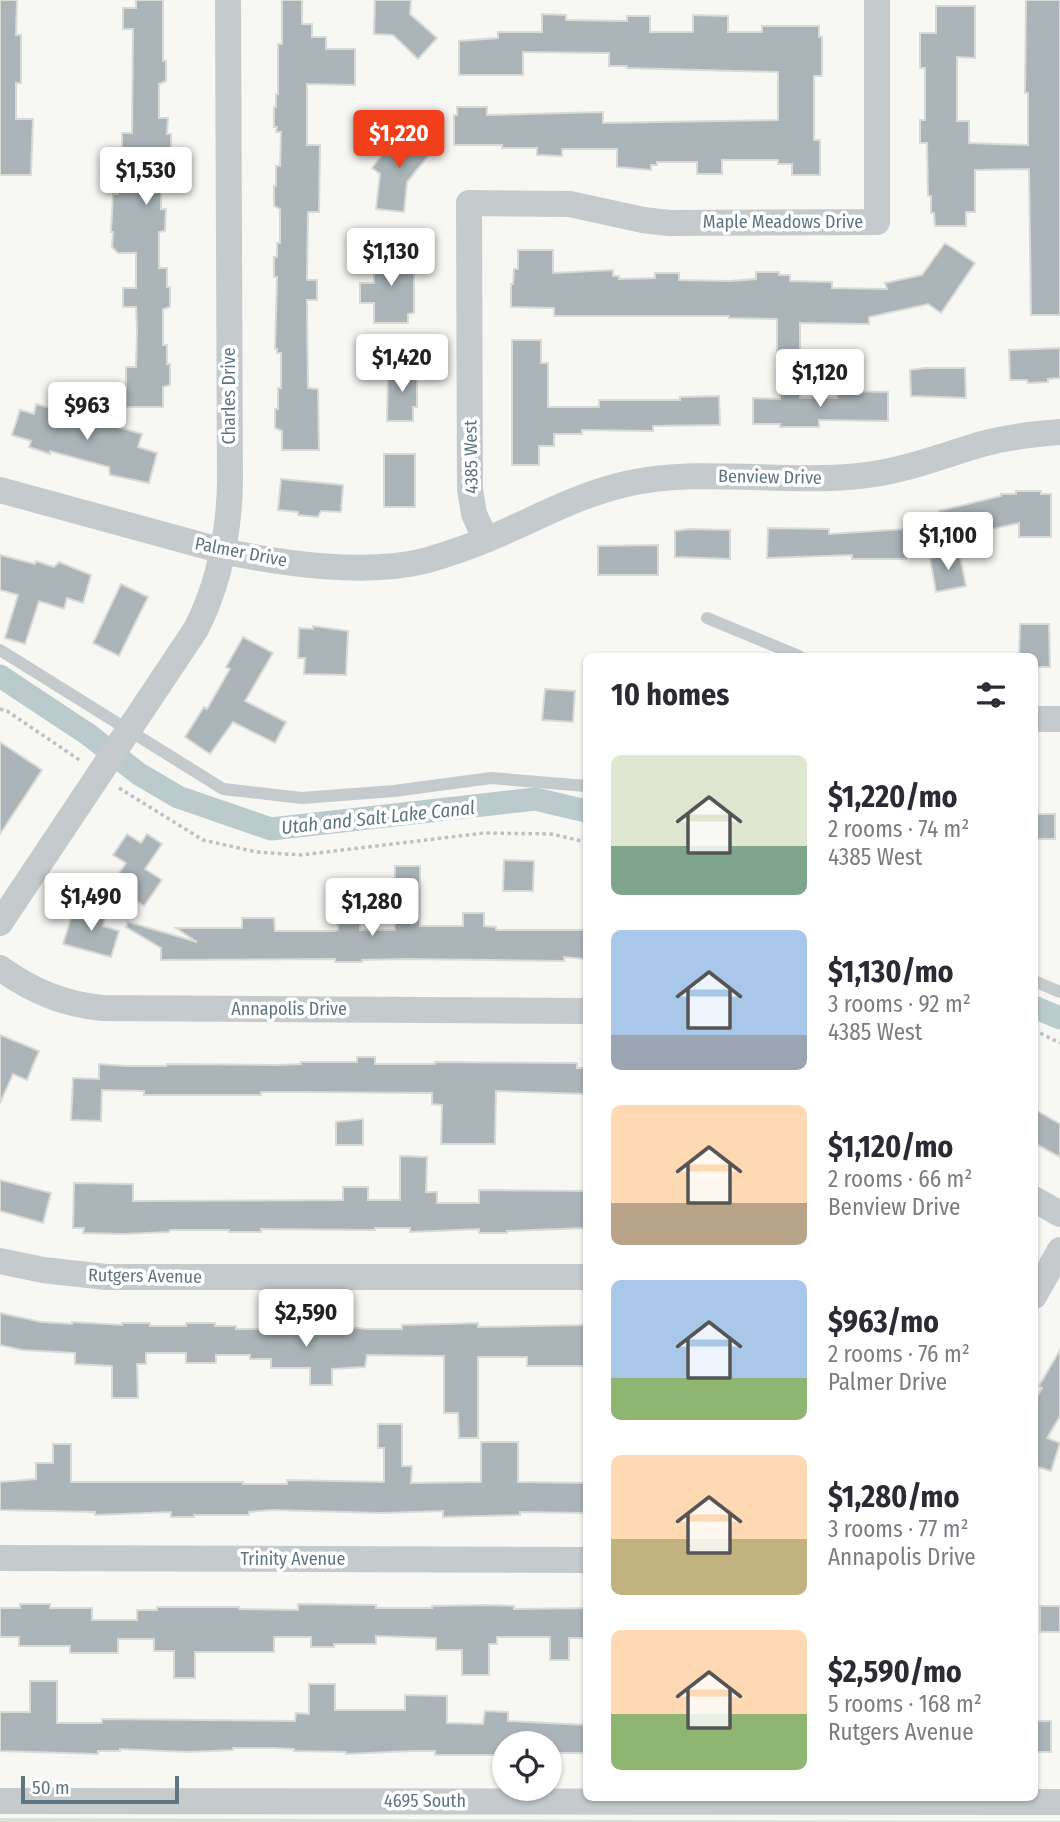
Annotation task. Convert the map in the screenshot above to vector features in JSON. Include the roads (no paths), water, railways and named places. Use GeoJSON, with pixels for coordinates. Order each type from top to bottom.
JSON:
{"type":"FeatureCollection","features":[{"type":"Feature","properties":{"kind":"street","name":"Charles Drive"},"geometry":{"type":"LineString","coordinates":[[0,923],[96,761],[126,734],[196,629],[211,593],[223,551],[230,492],[229,0]]}},
{"type":"Feature","properties":{"kind":"street","name":"Maple Meadows Drive"},"geometry":{"type":"LineString","coordinates":[[469,203],[570,204],[669,223],[877,222],[877,0]]}},
{"type":"Feature","properties":{"kind":"street","name":"4385 West"},"geometry":{"type":"LineString","coordinates":[[469,203],[470,489],[474,514],[486,540]]}},
{"type":"Feature","properties":{"kind":"street","name":"Benview Drive"},"geometry":{"type":"LineString","coordinates":[[486,540],[578,499],[628,484],[672,477],[861,476],[918,465],[1007,438],[1060,432]]}},
{"type":"Feature","properties":{"kind":"street","name":"Palmer Drive"},"geometry":{"type":"LineString","coordinates":[[0,490],[223,551],[299,564],[391,566],[427,560],[486,540]]}},
{"type":"Feature","properties":{"kind":"street"},"geometry":{"type":"LineString","coordinates":[[1038,719],[1060,719]]}},
{"type":"Feature","properties":{"kind":"street","name":"Annapolis Drive"},"geometry":{"type":"LineString","coordinates":[[0,968],[46,995],[64,1002],[102,1008],[583,1011]]}},
{"type":"Feature","properties":{"kind":"street"},"geometry":{"type":"LineString","coordinates":[[1038,1201],[1060,1214]]}},
{"type":"Feature","properties":{"kind":"street"},"geometry":{"type":"LineString","coordinates":[[1038,1289],[1060,1250]]}},
{"type":"Feature","properties":{"kind":"street","name":"Rutgers Avenue"},"geometry":{"type":"LineString","coordinates":[[0,1261],[43,1270],[106,1276],[583,1277]]}},
{"type":"Feature","properties":{"kind":"street","name":"Trinity Avenue"},"geometry":{"type":"LineString","coordinates":[[0,1558],[583,1560]]}},
{"type":"Feature","properties":{"kind":"street","name":"4695 South"},"geometry":{"type":"LineString","coordinates":[[0,1801],[583,1800]]}},
{"type":"Feature","properties":{"kind":"street","name":"4695 South"},"geometry":{"type":"LineString","coordinates":[[1002,1801],[1060,1802]]}},
{"type":"Feature","properties":{"kind":"lane"},"geometry":{"type":"LineString","coordinates":[[707,618],[792,653]]}},
{"type":"Feature","properties":{"kind":"lane"},"geometry":{"type":"LineString","coordinates":[[0,650],[126,734],[223,789],[302,798],[394,791],[491,778],[583,786]]}},
{"type":"Feature","properties":{"kind":"lane"},"geometry":{"type":"LineString","coordinates":[[1038,983],[1060,992]]}},
{"type":"Feature","properties":{"kind":"waterway","name":"Utah and Salt Lake Canal"},"geometry":{"type":"LineString","coordinates":[[0,676],[89,735],[139,774],[178,797],[271,829],[535,799],[583,810]]}},
{"type":"Feature","properties":{"kind":"waterway","name":"Utah and Salt Lake Canal"},"geometry":{"type":"LineString","coordinates":[[1038,1009],[1060,1018]]}}]}
